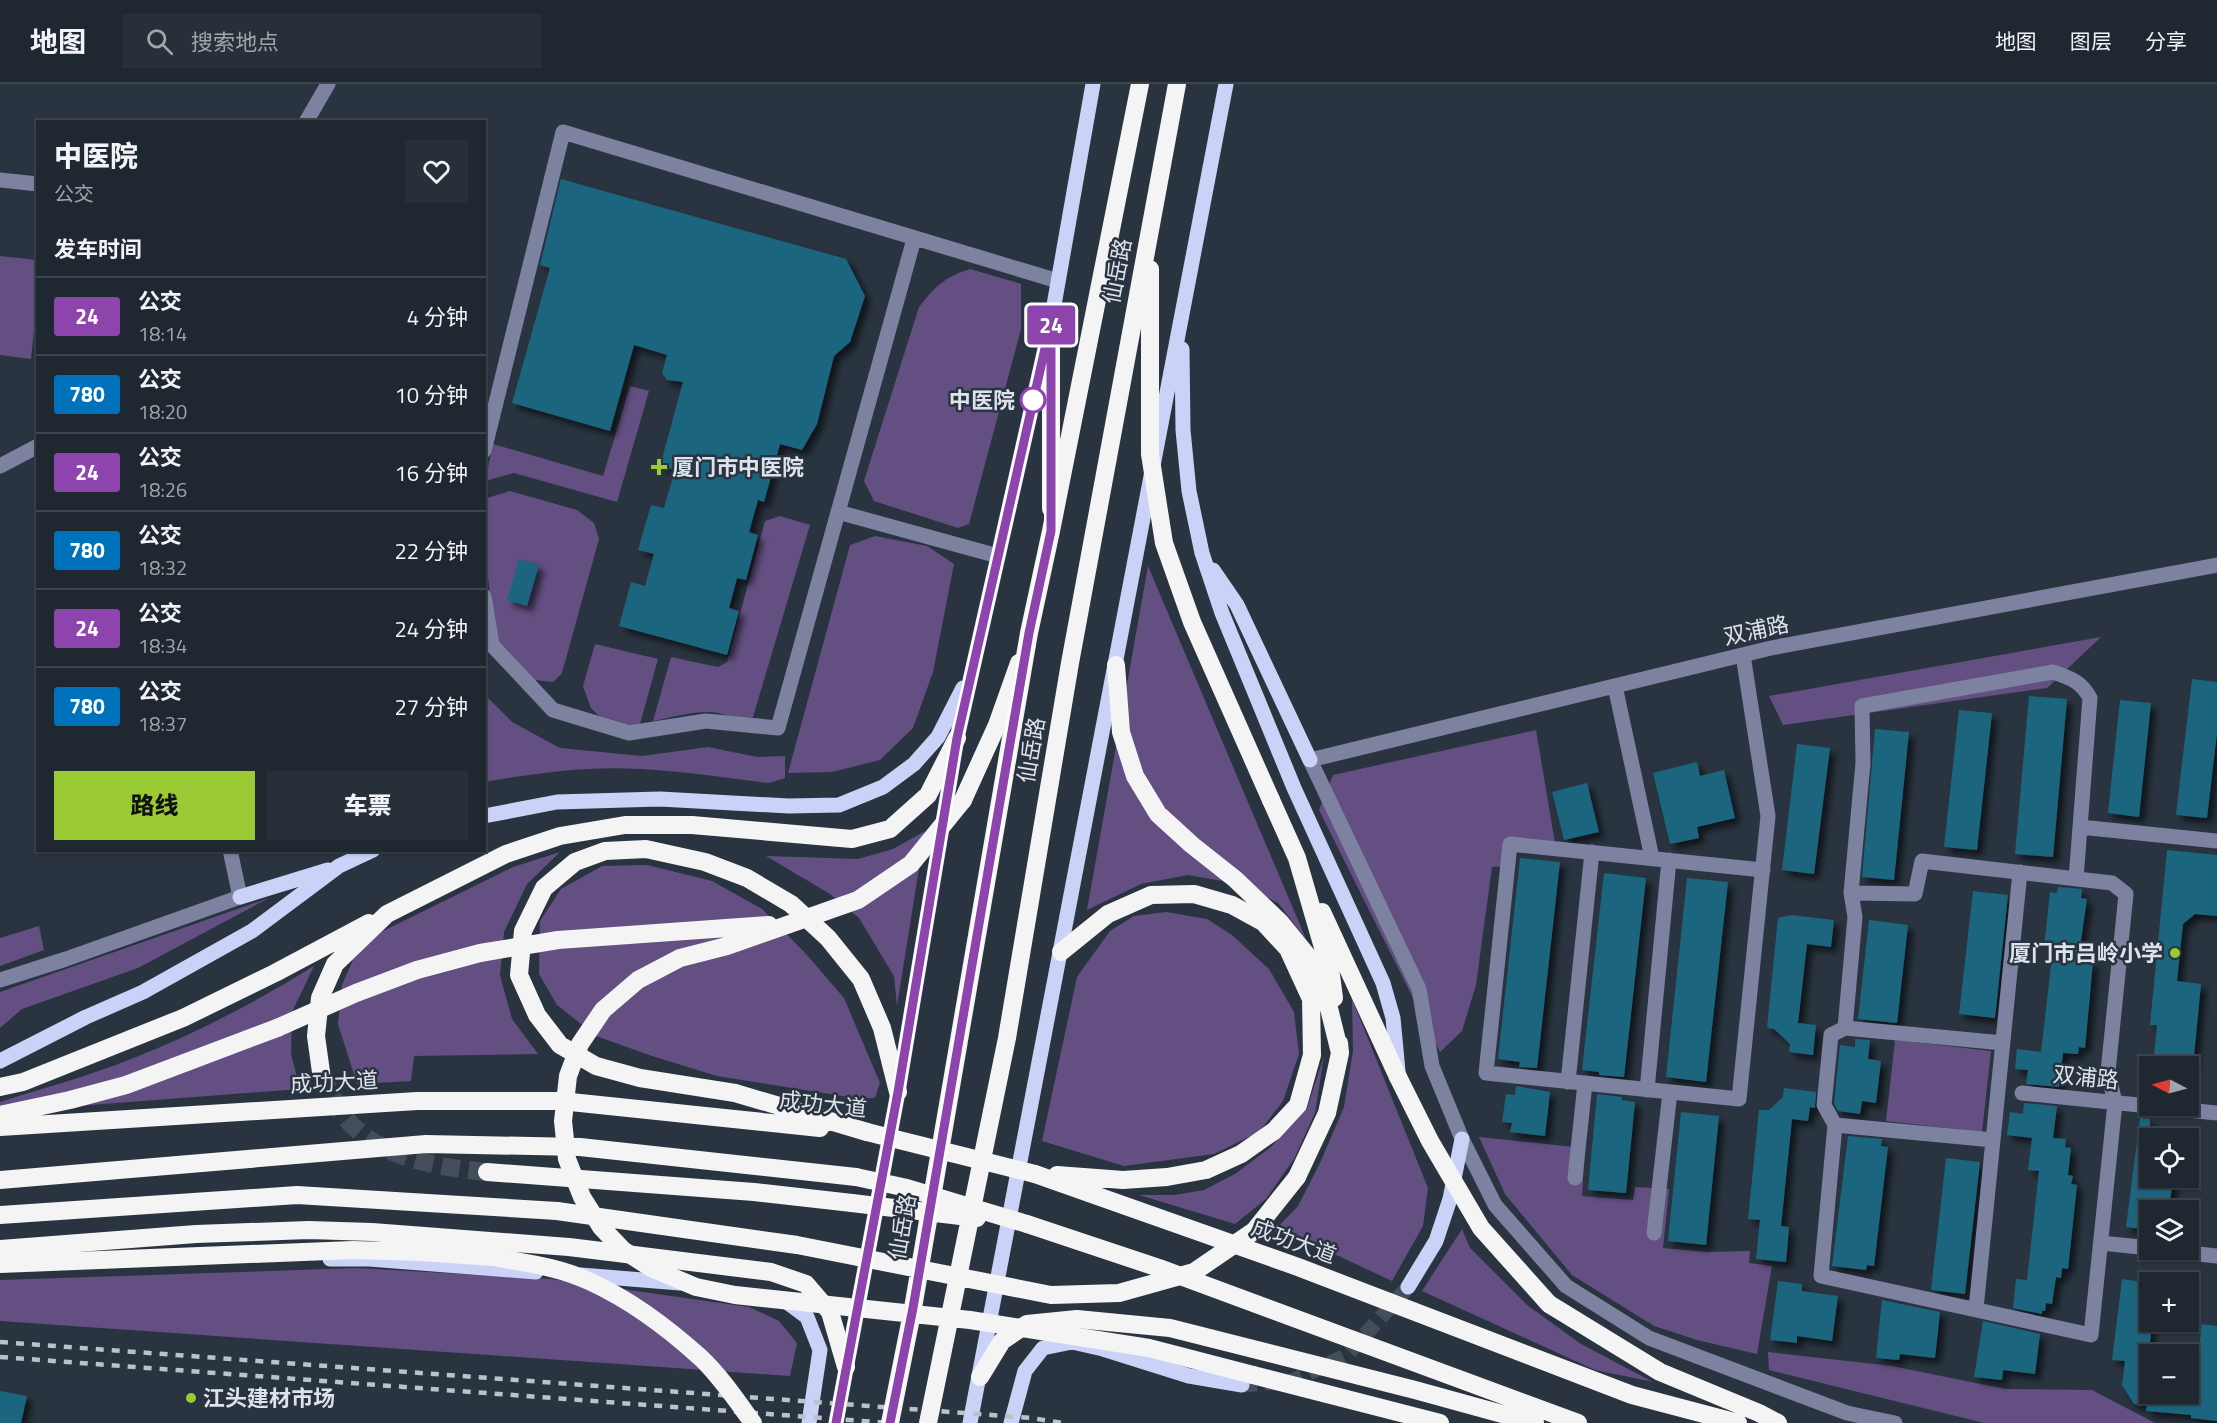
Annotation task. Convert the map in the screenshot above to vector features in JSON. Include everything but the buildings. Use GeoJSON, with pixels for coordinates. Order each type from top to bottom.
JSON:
{"type":"FeatureCollection","features":[{"type":"Feature","properties":{"kind":"highway","name":"仙岳路"},"geometry":{"type":"LineString","coordinates":[[890,1423],[913,1308],[1029,633],[1140,84]]}},
{"type":"Feature","properties":{"kind":"highway","name":"仙岳路"},"geometry":{"type":"LineString","coordinates":[[928,1423],[1007,1038],[1070,663],[1177,84]]}},
{"type":"Feature","properties":{"kind":"highway"},"geometry":{"type":"LineString","coordinates":[[1151,222],[1150,454],[1164,543],[1192,622],[1271,800],[1398,1077],[1430,1141],[1481,1228],[1549,1304],[1660,1372],[1778,1423]]}},
{"type":"Feature","properties":{"kind":"highway"},"geometry":{"type":"LineString","coordinates":[[1051,322],[1051,531]]}},
{"type":"Feature","properties":{"kind":"highway"},"geometry":{"type":"LineString","coordinates":[[1029,633],[997,725],[963,800],[911,864],[858,900],[727,946],[680,958],[638,980],[603,1010],[580,1044],[568,1076],[562,1120],[567,1159],[582,1197],[601,1227],[623,1250],[651,1268],[696,1287],[735,1295],[970,1320],[1149,1348],[1248,1380],[1440,1423]]}},
{"type":"Feature","properties":{"kind":"highway"},"geometry":{"type":"LineString","coordinates":[[1116,665],[1121,732],[1135,776],[1158,814],[1235,879],[1281,922],[1310,959],[1325,992],[1340,1053]]}},
{"type":"Feature","properties":{"kind":"highway"},"geometry":{"type":"LineString","coordinates":[[0,1087],[23,1082],[183,1018],[506,854],[560,836],[614,826],[692,825],[852,839],[890,829],[928,795],[957,738]]}},
{"type":"Feature","properties":{"kind":"highway"},"geometry":{"type":"LineString","coordinates":[[867,1132],[735,1094],[640,1078],[596,1066],[560,1045],[537,1015],[519,975],[523,932],[544,888],[575,862],[604,851],[646,849],[705,862],[747,878],[791,904],[828,939],[861,979],[882,1028],[898,1092]]}},
{"type":"Feature","properties":{"kind":"highway"},"geometry":{"type":"LineString","coordinates":[[0,1215],[297,1195],[557,1211],[797,1245],[1051,1295],[1119,1293],[1194,1272],[1254,1231],[1297,1177],[1327,1113],[1340,1053],[1331,975],[1297,858]]}},
{"type":"Feature","properties":{"kind":"highway"},"geometry":{"type":"LineString","coordinates":[[1035,1174],[1123,1180],[1167,1177],[1206,1170],[1241,1154],[1274,1131],[1298,1105],[1312,1055],[1311,999],[1288,949],[1263,922],[1232,905],[1194,894],[1151,895],[1108,914],[1061,952]]}},
{"type":"Feature","properties":{"kind":"highway"},"geometry":{"type":"LineString","coordinates":[[321,1072],[316,1036],[320,999],[335,964],[387,914]]}},
{"type":"Feature","properties":{"kind":"highway"},"geometry":{"type":"LineString","coordinates":[[0,1115],[126,1085],[277,1028],[356,993],[417,970],[480,953],[558,940],[795,923]]}},
{"type":"Feature","properties":{"kind":"highway","name":"成功大道"},"geometry":{"type":"LineString","coordinates":[[0,1127],[417,1101],[561,1101],[867,1132],[1035,1174],[1298,1267],[1632,1395],[1738,1423]]}},
{"type":"Feature","properties":{"kind":"highway"},"geometry":{"type":"LineString","coordinates":[[0,1180],[426,1144],[580,1147],[856,1177],[907,1188],[1027,1224],[1159,1268],[1578,1423]]}},
{"type":"Feature","properties":{"kind":"highway"},"geometry":{"type":"LineString","coordinates":[[487,1172],[754,1192],[1027,1224]]}},
{"type":"Feature","properties":{"kind":"highway"},"geometry":{"type":"LineString","coordinates":[[0,1249],[196,1234],[309,1230],[372,1232],[569,1247],[771,1272],[806,1284],[830,1312],[846,1367]]}},
{"type":"Feature","properties":{"kind":"highway"},"geometry":{"type":"LineString","coordinates":[[0,1263],[352,1250],[493,1257],[545,1266],[591,1281],[659,1324],[702,1359],[753,1423]]}},
{"type":"Feature","properties":{"kind":"highway"},"geometry":{"type":"LineString","coordinates":[[980,1377],[1002,1341],[1027,1324],[1077,1319],[1170,1328],[1535,1423]]}},
{"type":"Feature","properties":{"kind":"main road"},"geometry":{"type":"LineString","coordinates":[[836,1423],[898,1092],[957,738],[1051,322],[1093,84]]}},
{"type":"Feature","properties":{"kind":"main road"},"geometry":{"type":"LineString","coordinates":[[970,1423],[1226,84]]}},
{"type":"Feature","properties":{"kind":"main road"},"geometry":{"type":"LineString","coordinates":[[1180,324],[1183,429],[1189,491],[1202,553],[1222,613],[1294,788],[1383,983],[1393,1018],[1398,1077]]}},
{"type":"Feature","properties":{"kind":"main road"},"geometry":{"type":"LineString","coordinates":[[1202,553],[1237,605],[1310,760]]}},
{"type":"Feature","properties":{"kind":"main road"},"geometry":{"type":"LineString","coordinates":[[486,816],[557,802],[648,799],[789,806],[839,805],[883,787],[914,764],[938,737],[971,672]]}},
{"type":"Feature","properties":{"kind":"main road"},"geometry":{"type":"LineString","coordinates":[[240,897],[339,866],[368,852]]}},
{"type":"Feature","properties":{"kind":"main road"},"geometry":{"type":"LineString","coordinates":[[0,1061],[86,1017],[142,992],[252,931],[339,866]]}},
{"type":"Feature","properties":{"kind":"main road"},"geometry":{"type":"LineString","coordinates":[[1408,1287],[1436,1242],[1450,1199],[1462,1139]]}},
{"type":"Feature","properties":{"kind":"main road"},"geometry":{"type":"LineString","coordinates":[[0,1272],[196,1261],[369,1259],[772,1290],[807,1317],[820,1350],[809,1423]]}},
{"type":"Feature","properties":{"kind":"main road"},"geometry":{"type":"LineString","coordinates":[[1011,1423],[1024,1371],[1043,1348],[1071,1342],[1103,1349],[1189,1376],[1248,1380]]}},
{"type":"Feature","properties":{"kind":"street"},"geometry":{"type":"LineString","coordinates":[[307,120],[328,84]]}},
{"type":"Feature","properties":{"kind":"street"},"geometry":{"type":"LineString","coordinates":[[486,443],[563,132],[1058,281]]}},
{"type":"Feature","properties":{"kind":"street"},"geometry":{"type":"LineString","coordinates":[[0,180],[36,184]]}},
{"type":"Feature","properties":{"kind":"street"},"geometry":{"type":"LineString","coordinates":[[486,608],[492,645],[553,710],[629,733],[706,721],[778,729],[914,239]]}},
{"type":"Feature","properties":{"kind":"street"},"geometry":{"type":"LineString","coordinates":[[0,466],[36,447]]}},
{"type":"Feature","properties":{"kind":"street"},"geometry":{"type":"LineString","coordinates":[[838,512],[998,556]]}},
{"type":"Feature","properties":{"kind":"street","name":"双浦路"},"geometry":{"type":"LineString","coordinates":[[1310,760],[1743,655],[2217,565]]}},
{"type":"Feature","properties":{"kind":"street"},"geometry":{"type":"LineString","coordinates":[[1743,655],[1768,816],[1739,1099],[1486,1073],[1510,844],[1762,870]]}},
{"type":"Feature","properties":{"kind":"street"},"geometry":{"type":"LineString","coordinates":[[1845,1028],[1856,917],[1851,893],[1863,763],[1862,706],[2053,672],[2073,678],[2084,686],[2090,698],[2076,879]]}},
{"type":"Feature","properties":{"kind":"street"},"geometry":{"type":"LineString","coordinates":[[1615,686],[1652,858]]}},
{"type":"Feature","properties":{"kind":"street"},"geometry":{"type":"LineString","coordinates":[[1310,760],[1419,989],[1432,1066],[1462,1139],[1495,1204],[1566,1286],[1649,1338],[1847,1413],[1895,1423]]}},
{"type":"Feature","properties":{"kind":"street"},"geometry":{"type":"LineString","coordinates":[[2080,827],[2217,841]]}},
{"type":"Feature","properties":{"kind":"street"},"geometry":{"type":"LineString","coordinates":[[0,980],[240,897],[230,852]]}},
{"type":"Feature","properties":{"kind":"street"},"geometry":{"type":"LineString","coordinates":[[1568,1082],[1592,852]]}},
{"type":"Feature","properties":{"kind":"street"},"geometry":{"type":"LineString","coordinates":[[1647,1090],[1669,860]]}},
{"type":"Feature","properties":{"kind":"street"},"geometry":{"type":"LineString","coordinates":[[1851,893],[1915,894],[1923,861],[2112,883],[2126,894],[2108,1072],[2115,1103],[2091,1335],[1821,1276],[1835,1125],[1824,1105],[1831,1035],[1845,1028],[2003,1043]]}},
{"type":"Feature","properties":{"kind":"street"},"geometry":{"type":"LineString","coordinates":[[1976,1309],[2020,872]]}},
{"type":"Feature","properties":{"kind":"street"},"geometry":{"type":"LineString","coordinates":[[1575,1178],[1585,1083]]}},
{"type":"Feature","properties":{"kind":"street"},"geometry":{"type":"LineString","coordinates":[[1654,1233],[1670,1092]]}},
{"type":"Feature","properties":{"kind":"street","name":"双浦路"},"geometry":{"type":"LineString","coordinates":[[2022,1093],[2217,1113]]}},
{"type":"Feature","properties":{"kind":"street"},"geometry":{"type":"LineString","coordinates":[[1835,1125],[1993,1140]]}},
{"type":"Feature","properties":{"kind":"street"},"geometry":{"type":"LineString","coordinates":[[2101,1243],[2139,1247]]}},
{"type":"Feature","properties":{"kind":"street"},"geometry":{"type":"LineString","coordinates":[[2199,1254],[2217,1256]]}},
{"type":"Feature","properties":{"kind":"shaded area"},"geometry":{"type":"Polygon","coordinates":[[[0,256],[36,260],[36,312],[31,359],[0,355],[0,256]]]}},
{"type":"Feature","properties":{"kind":"shaded area"},"geometry":{"type":"Polygon","coordinates":[[[970,269],[1021,284],[1021,329],[969,524],[958,528],[874,501],[864,481],[919,307],[941,284],[970,269]]]}},
{"type":"Feature","properties":{"kind":"shaded area"},"geometry":{"type":"Polygon","coordinates":[[[630,386],[649,391],[617,502],[514,473],[486,481],[493,444],[603,476],[630,386]]]}},
{"type":"Feature","properties":{"kind":"shaded area"},"geometry":{"type":"Polygon","coordinates":[[[510,491],[577,510],[594,523],[599,539],[562,673],[553,682],[535,680],[496,643],[486,561],[487,498],[510,491]]]}},
{"type":"Feature","properties":{"kind":"shaded area"},"geometry":{"type":"Polygon","coordinates":[[[780,516],[810,525],[753,717],[732,717],[704,712],[653,721],[671,657],[718,667],[727,662],[765,521],[780,516]]]}},
{"type":"Feature","properties":{"kind":"shaded area"},"geometry":{"type":"Polygon","coordinates":[[[875,536],[927,546],[954,564],[933,672],[913,728],[880,760],[832,772],[788,773],[850,545],[875,536]]]}},
{"type":"Feature","properties":{"kind":"shaded area"},"geometry":{"type":"Polygon","coordinates":[[[1148,566],[1306,939],[1278,903],[1239,884],[1188,875],[1141,884],[1087,910],[1148,566]]]}},
{"type":"Feature","properties":{"kind":"shaded area"},"geometry":{"type":"Polygon","coordinates":[[[2101,637],[2047,688],[1783,725],[1769,696],[2101,637]]]}},
{"type":"Feature","properties":{"kind":"shaded area"},"geometry":{"type":"Polygon","coordinates":[[[595,644],[658,659],[640,724],[633,728],[603,720],[591,708],[583,686],[595,644]]]}},
{"type":"Feature","properties":{"kind":"shaded area"},"geometry":{"type":"Polygon","coordinates":[[[486,696],[512,722],[560,748],[642,756],[708,747],[757,757],[785,756],[785,778],[769,783],[640,769],[601,768],[543,773],[486,782],[486,696]]]}},
{"type":"Feature","properties":{"kind":"shaded area"},"geometry":{"type":"Polygon","coordinates":[[[1536,730],[1556,849],[1513,847],[1507,866],[1492,867],[1476,985],[1462,1031],[1440,1052],[1319,810],[1333,775],[1536,730]]]}},
{"type":"Feature","properties":{"kind":"shaded area"},"geometry":{"type":"Polygon","coordinates":[[[925,831],[897,1006],[894,976],[859,918],[830,894],[766,856],[858,859],[893,849],[925,831]]]}},
{"type":"Feature","properties":{"kind":"shaded area"},"geometry":{"type":"Polygon","coordinates":[[[560,852],[527,884],[504,932],[500,975],[512,1019],[538,1054],[414,1056],[411,1081],[357,1084],[338,1024],[342,985],[355,955],[383,931],[513,867],[560,852]]]}},
{"type":"Feature","properties":{"kind":"shaded area"},"geometry":{"type":"Polygon","coordinates":[[[647,865],[712,881],[762,909],[807,955],[844,998],[880,1083],[875,1098],[855,1098],[717,1076],[596,1036],[557,1005],[539,974],[540,921],[561,889],[602,866],[647,865]]]}},
{"type":"Feature","properties":{"kind":"shaded area"},"geometry":{"type":"Polygon","coordinates":[[[269,898],[138,968],[22,1009],[0,1028],[0,992],[269,898]]]}},
{"type":"Feature","properties":{"kind":"shaded area"},"geometry":{"type":"Polygon","coordinates":[[[1166,912],[1207,919],[1232,935],[1269,969],[1294,1012],[1299,1054],[1283,1101],[1259,1132],[1214,1154],[1124,1166],[1042,1141],[1077,977],[1110,931],[1134,916],[1166,912]]]}},
{"type":"Feature","properties":{"kind":"shaded area"},"geometry":{"type":"Polygon","coordinates":[[[39,926],[44,950],[0,966],[0,938],[39,926]]]}},
{"type":"Feature","properties":{"kind":"shaded area"},"geometry":{"type":"Polygon","coordinates":[[[314,966],[292,1012],[291,1054],[300,1089],[0,1112],[0,1102],[99,1071],[155,1049],[225,1017],[314,966]]]}},
{"type":"Feature","properties":{"kind":"shaded area"},"geometry":{"type":"Polygon","coordinates":[[[1352,999],[1428,1188],[1423,1226],[1392,1281],[1311,1243],[1274,1231],[1298,1206],[1320,1163],[1344,1107],[1353,1051],[1352,999]]]}},
{"type":"Feature","properties":{"kind":"shaded area"},"geometry":{"type":"Polygon","coordinates":[[[1895,1040],[1991,1051],[1982,1132],[1886,1121],[1895,1040]]]}},
{"type":"Feature","properties":{"kind":"shaded area"},"geometry":{"type":"Polygon","coordinates":[[[1324,1056],[1315,1113],[1294,1159],[1266,1199],[1235,1224],[1139,1195],[1175,1195],[1204,1190],[1235,1174],[1271,1147],[1307,1108],[1324,1056]]]}},
{"type":"Feature","properties":{"kind":"shaded area"},"geometry":{"type":"Polygon","coordinates":[[[1479,1137],[1585,1148],[1582,1196],[1633,1200],[1635,1187],[1669,1189],[1663,1248],[1706,1252],[1750,1251],[1749,1263],[1772,1266],[1757,1354],[1697,1340],[1654,1326],[1572,1275],[1505,1194],[1479,1137]]]}},
{"type":"Feature","properties":{"kind":"shaded area"},"geometry":{"type":"Polygon","coordinates":[[[1462,1229],[1470,1248],[1527,1305],[1581,1344],[1653,1382],[1595,1370],[1422,1291],[1462,1229]]]}},
{"type":"Feature","properties":{"kind":"shaded area"},"geometry":{"type":"Polygon","coordinates":[[[357,1268],[551,1279],[749,1307],[779,1321],[797,1343],[790,1376],[0,1321],[0,1280],[357,1268]]]}},
{"type":"Feature","properties":{"kind":"shaded area"},"geometry":{"type":"Polygon","coordinates":[[[1768,1352],[1892,1366],[2005,1389],[2092,1390],[2155,1423],[1984,1423],[1769,1370],[1768,1352]]]}},
{"type":"Feature","properties":{"kind":"tunnel"},"geometry":{"type":"LineString","coordinates":[[321,1072],[339,1109],[352,1125],[386,1149],[425,1163],[487,1172]]}},
{"type":"Feature","properties":{"kind":"tunnel"},"geometry":{"type":"LineString","coordinates":[[1242,1385],[1292,1381],[1347,1355],[1408,1287]]}},
{"type":"Feature","properties":{"kind":"railway"},"geometry":{"type":"LineString","coordinates":[[0,1342],[1032,1418],[1062,1423]]}},
{"type":"Feature","properties":{"kind":"railway"},"geometry":{"type":"LineString","coordinates":[[0,1357],[890,1423]]}},
{"type":"Feature","properties":{"kind":"bus line","name":"24"},"geometry":{"type":"LineString","coordinates":[[836,1423],[898,1092],[957,738],[1051,322],[1051,531],[1029,633],[913,1308],[890,1423]]}},
{"type":"Feature","properties":{"kind":"place","name":"中医院"},"geometry":{"type":"Point","coordinates":[1033,400]}},
{"type":"Feature","properties":{"kind":"place","name":"厦门市中医院"},"geometry":{"type":"Point","coordinates":[659,467]}},
{"type":"Feature","properties":{"kind":"place","name":"厦门市吕岭小学"},"geometry":{"type":"Point","coordinates":[2175,953]}},
{"type":"Feature","properties":{"kind":"place","name":"江头建材市场"},"geometry":{"type":"Point","coordinates":[191,1398]}}]}
